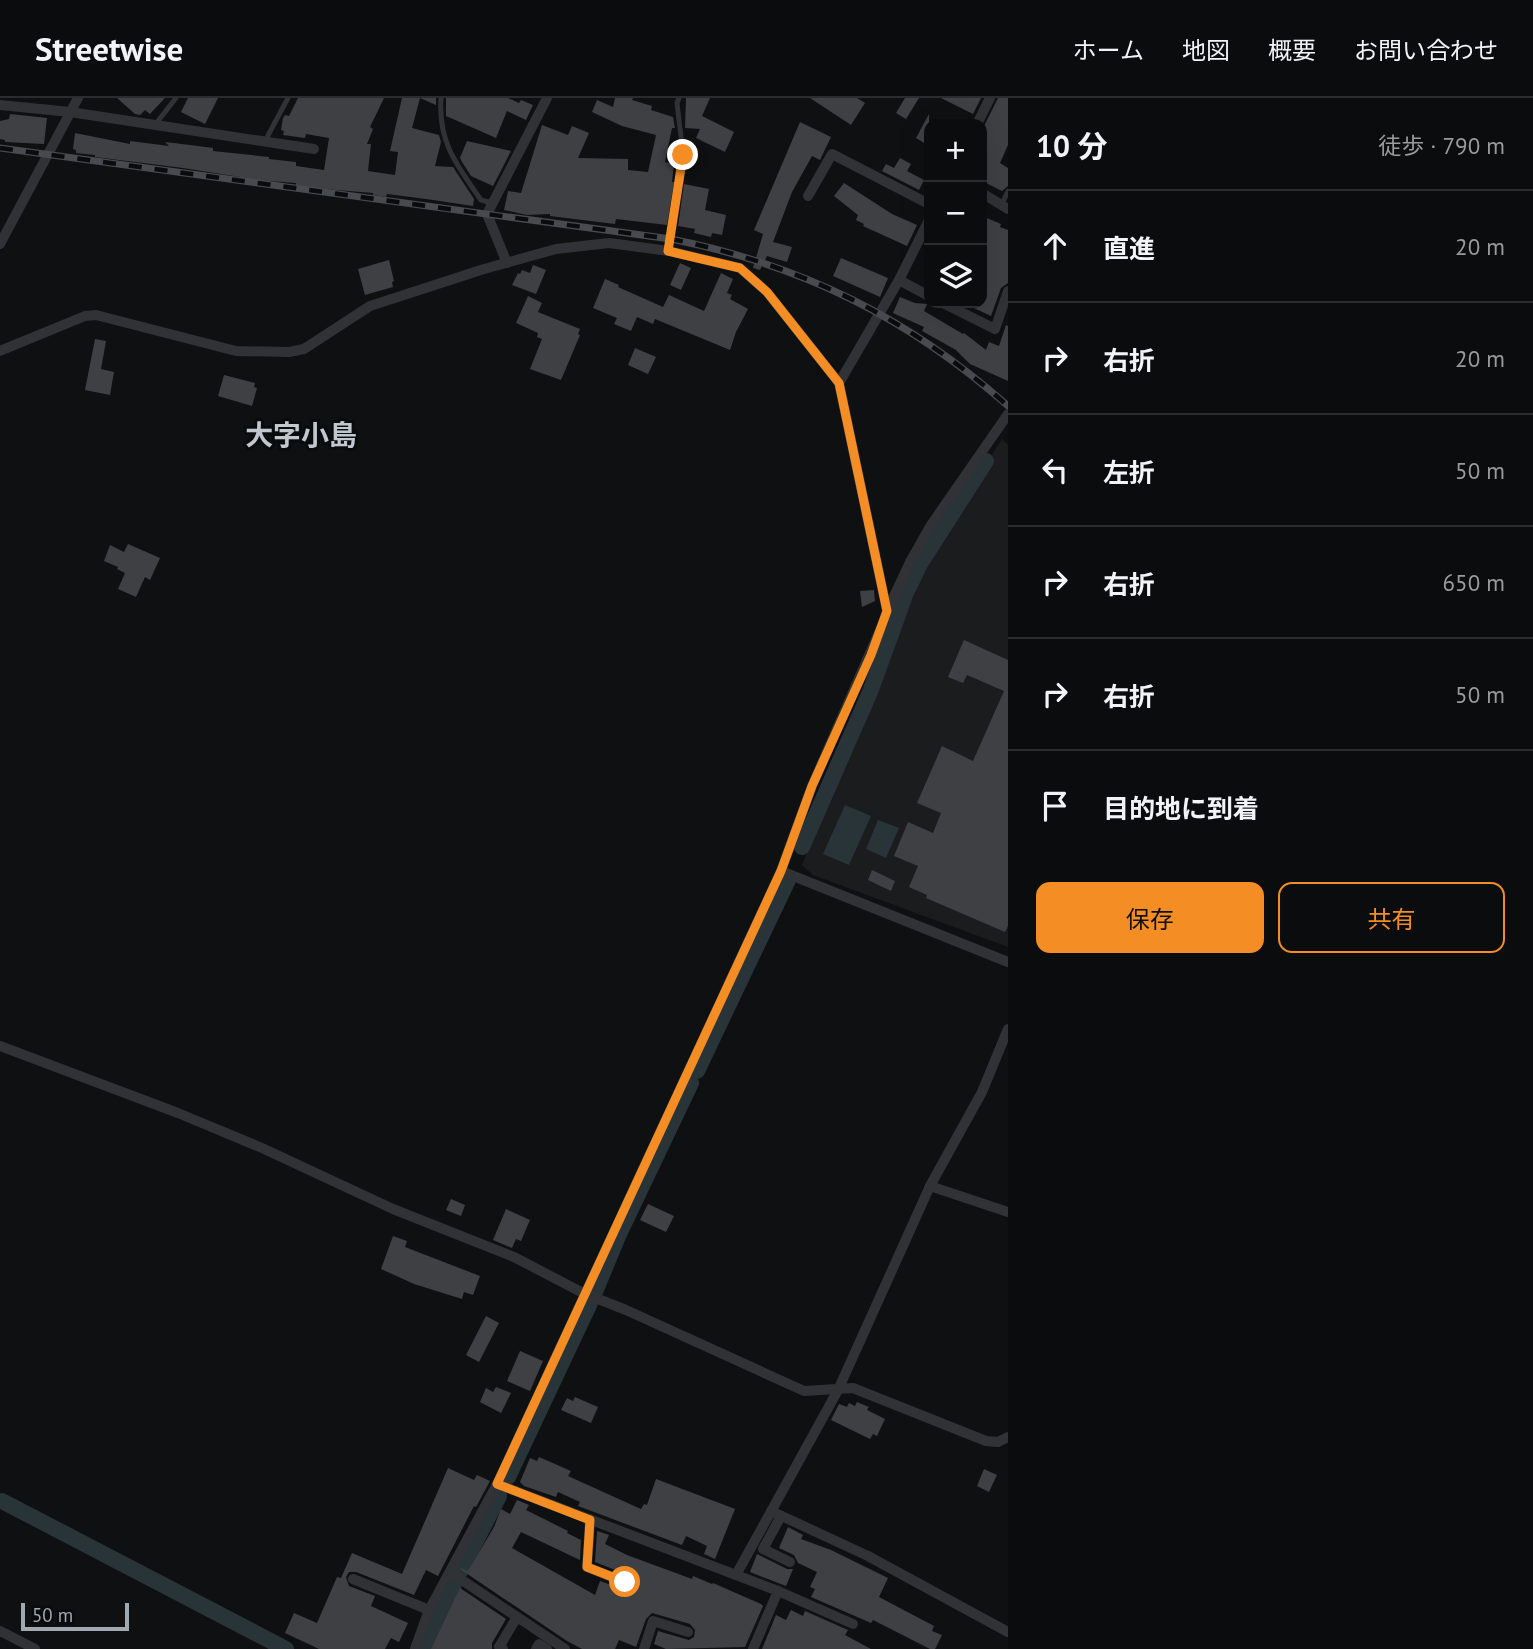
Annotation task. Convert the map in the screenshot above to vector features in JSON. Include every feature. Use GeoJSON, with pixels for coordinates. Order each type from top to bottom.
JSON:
{"type":"FeatureCollection","features":[{"type":"Feature","properties":{"kind":"street"},"geometry":{"type":"LineString","coordinates":[[0,244],[78,98]]}},
{"type":"Feature","properties":{"kind":"street"},"geometry":{"type":"LineString","coordinates":[[507,263],[487,214],[547,98]]}},
{"type":"Feature","properties":{"kind":"street"},"geometry":{"type":"LineString","coordinates":[[980,119],[990,98]]}},
{"type":"Feature","properties":{"kind":"street"},"geometry":{"type":"LineString","coordinates":[[0,106],[70,113],[314,149]]}},
{"type":"Feature","properties":{"kind":"street"},"geometry":{"type":"LineString","coordinates":[[808,196],[832,154],[924,201]]}},
{"type":"Feature","properties":{"kind":"street"},"geometry":{"type":"LineString","coordinates":[[987,196],[1005,206]]}},
{"type":"Feature","properties":{"kind":"street"},"geometry":{"type":"LineString","coordinates":[[839,383],[899,280],[924,230]]}},
{"type":"Feature","properties":{"kind":"street"},"geometry":{"type":"LineString","coordinates":[[0,351],[85,316],[96,315],[236,351],[289,352],[304,349],[370,306],[556,249],[609,243],[668,251],[740,268],[767,292],[839,383],[887,611]]}},
{"type":"Feature","properties":{"kind":"street"},"geometry":{"type":"LineString","coordinates":[[899,280],[924,293]]}},
{"type":"Feature","properties":{"kind":"street"},"geometry":{"type":"LineString","coordinates":[[953,308],[995,329],[1008,292]]}},
{"type":"Feature","properties":{"kind":"street"},"geometry":{"type":"LineString","coordinates":[[415,1649],[429,1611],[497,1484],[781,871],[812,786],[910,562],[931,525],[1008,414]]}},
{"type":"Feature","properties":{"kind":"street"},"geometry":{"type":"LineString","coordinates":[[781,871],[1008,962]]}},
{"type":"Feature","properties":{"kind":"street"},"geometry":{"type":"LineString","coordinates":[[736,1575],[776,1514],[838,1390],[930,1185],[982,1092],[1008,1028]]}},
{"type":"Feature","properties":{"kind":"street"},"geometry":{"type":"LineString","coordinates":[[0,1046],[178,1112],[262,1148],[393,1209],[514,1257],[584,1294],[626,1310],[804,1391],[853,1388],[986,1441],[998,1442],[1008,1437]]}},
{"type":"Feature","properties":{"kind":"street"},"geometry":{"type":"LineString","coordinates":[[930,1185],[1008,1212]]}},
{"type":"Feature","properties":{"kind":"street"},"geometry":{"type":"LineString","coordinates":[[497,1484],[778,1591],[853,1624]]}},
{"type":"Feature","properties":{"kind":"street"},"geometry":{"type":"LineString","coordinates":[[776,1514],[764,1549],[790,1563]]}},
{"type":"Feature","properties":{"kind":"street"},"geometry":{"type":"LineString","coordinates":[[776,1514],[868,1556],[1008,1632]]}},
{"type":"Feature","properties":{"kind":"street"},"geometry":{"type":"LineString","coordinates":[[590,1520],[587,1567],[625,1582]]}},
{"type":"Feature","properties":{"kind":"street"},"geometry":{"type":"LineString","coordinates":[[450,1572],[565,1649]]}},
{"type":"Feature","properties":{"kind":"street"},"geometry":{"type":"LineString","coordinates":[[353,1579],[429,1611]]}},
{"type":"Feature","properties":{"kind":"street"},"geometry":{"type":"LineString","coordinates":[[753,1649],[778,1591]]}},
{"type":"Feature","properties":{"kind":"street"},"geometry":{"type":"LineString","coordinates":[[503,1649],[499,1647],[517,1617]]}},
{"type":"Feature","properties":{"kind":"street"},"geometry":{"type":"LineString","coordinates":[[644,1649],[653,1621],[688,1632]]}},
{"type":"Feature","properties":{"kind":"street"},"geometry":{"type":"LineString","coordinates":[[0,1631],[35,1649]]}},
{"type":"Feature","properties":{"kind":"street"},"geometry":{"type":"LineString","coordinates":[[536,1649],[539,1644],[547,1649]]}},
{"type":"Feature","properties":{"kind":"lane"},"geometry":{"type":"LineString","coordinates":[[154,126],[176,98]]}},
{"type":"Feature","properties":{"kind":"lane"},"geometry":{"type":"LineString","coordinates":[[265,141],[288,98]]}},
{"type":"Feature","properties":{"kind":"lane"},"geometry":{"type":"LineString","coordinates":[[441,98],[440,117],[449,153],[481,200],[492,203]]}},
{"type":"Feature","properties":{"kind":"lane"},"geometry":{"type":"LineString","coordinates":[[668,251],[683,155],[677,103],[679,98]]}},
{"type":"Feature","properties":{"kind":"lane"},"geometry":{"type":"LineString","coordinates":[[1005,206],[1008,191]]}},
{"type":"Feature","properties":{"kind":"shaded area"},"geometry":{"type":"Polygon","coordinates":[[[1002,439],[1008,445],[1008,947],[813,875],[802,865],[923,574],[965,497],[1002,439]]]}},
{"type":"Feature","properties":{"kind":"shaded area"},"geometry":{"type":"Polygon","coordinates":[[[845,805],[871,816],[849,865],[823,854],[845,805]]]}},
{"type":"Feature","properties":{"kind":"shaded area"},"geometry":{"type":"Polygon","coordinates":[[[878,820],[899,828],[886,858],[866,849],[878,820]]]}},
{"type":"Feature","properties":{"kind":"building"},"geometry":{"type":"Polygon","coordinates":[[[117,98],[165,98],[150,114],[145,110],[140,115],[135,114],[117,98]]]}},
{"type":"Feature","properties":{"kind":"building"},"geometry":{"type":"Polygon","coordinates":[[[188,98],[218,98],[205,124],[181,112],[188,98]]]}},
{"type":"Feature","properties":{"kind":"building"},"geometry":{"type":"Polygon","coordinates":[[[298,98],[384,98],[370,127],[373,129],[367,144],[371,144],[368,171],[395,175],[398,152],[390,151],[402,98],[420,98],[412,128],[439,135],[441,142],[435,166],[453,167],[474,199],[473,206],[387,194],[386,197],[373,193],[296,186],[296,183],[240,179],[183,168],[95,157],[76,153],[73,149],[75,133],[130,144],[130,141],[169,146],[165,142],[213,148],[213,151],[269,157],[296,162],[296,166],[324,170],[329,138],[306,134],[305,138],[283,135],[284,131],[281,130],[283,118],[285,115],[289,116],[298,98]]]}},
{"type":"Feature","properties":{"kind":"building"},"geometry":{"type":"Polygon","coordinates":[[[420,98],[436,98],[436,105],[420,98]]]}},
{"type":"Feature","properties":{"kind":"building"},"geometry":{"type":"Polygon","coordinates":[[[446,98],[508,98],[533,105],[526,120],[507,111],[496,138],[446,116],[446,98]]]}},
{"type":"Feature","properties":{"kind":"building"},"geometry":{"type":"Polygon","coordinates":[[[615,98],[633,98],[632,100],[652,106],[651,110],[673,117],[675,128],[672,128],[665,162],[674,164],[667,225],[616,219],[615,224],[504,210],[508,191],[521,193],[542,125],[568,135],[572,126],[589,133],[578,158],[628,159],[628,170],[648,172],[656,135],[622,126],[592,112],[597,100],[613,107],[615,98]]]}},
{"type":"Feature","properties":{"kind":"building"},"geometry":{"type":"Polygon","coordinates":[[[686,98],[710,98],[702,116],[734,132],[725,152],[696,138],[700,129],[685,128],[686,98]]]}},
{"type":"Feature","properties":{"kind":"building"},"geometry":{"type":"Polygon","coordinates":[[[810,98],[857,98],[865,103],[851,125],[810,98]]]}},
{"type":"Feature","properties":{"kind":"building"},"geometry":{"type":"Polygon","coordinates":[[[905,98],[919,98],[906,119],[896,113],[905,98]]]}},
{"type":"Feature","properties":{"kind":"building"},"geometry":{"type":"Polygon","coordinates":[[[941,98],[981,98],[973,114],[941,98]]]}},
{"type":"Feature","properties":{"kind":"building"},"geometry":{"type":"Polygon","coordinates":[[[998,98],[1008,98],[1008,145],[1000,163],[1008,168],[1008,186],[1002,191],[987,184],[987,120],[998,98]]]}},
{"type":"Feature","properties":{"kind":"building"},"geometry":{"type":"Polygon","coordinates":[[[10,114],[47,118],[44,144],[5,142],[0,139],[0,121],[9,119],[10,114]]]}},
{"type":"Feature","properties":{"kind":"building"},"geometry":{"type":"Polygon","coordinates":[[[800,122],[831,137],[820,160],[812,156],[792,192],[773,242],[792,247],[787,262],[767,256],[760,270],[753,268],[763,234],[754,230],[800,122]]]}},
{"type":"Feature","properties":{"kind":"building"},"geometry":{"type":"Polygon","coordinates":[[[924,123],[924,143],[916,138],[924,123]]]}},
{"type":"Feature","properties":{"kind":"building"},"geometry":{"type":"Polygon","coordinates":[[[467,141],[511,151],[493,186],[471,176],[462,162],[460,158],[467,141]]]}},
{"type":"Feature","properties":{"kind":"building"},"geometry":{"type":"Polygon","coordinates":[[[900,158],[911,164],[907,171],[924,180],[919,190],[882,171],[886,164],[894,168],[900,158]]]}},
{"type":"Feature","properties":{"kind":"building"},"geometry":{"type":"Polygon","coordinates":[[[844,183],[892,214],[917,225],[907,246],[863,226],[864,224],[856,220],[858,215],[834,196],[844,183]]]}},
{"type":"Feature","properties":{"kind":"building"},"geometry":{"type":"Polygon","coordinates":[[[684,184],[709,189],[705,210],[726,215],[722,235],[712,233],[711,237],[694,233],[695,229],[678,226],[684,184]]]}},
{"type":"Feature","properties":{"kind":"building"},"geometry":{"type":"Polygon","coordinates":[[[987,218],[1008,230],[1008,283],[1001,288],[991,316],[974,308],[987,308],[987,218]]]}},
{"type":"Feature","properties":{"kind":"building"},"geometry":{"type":"Polygon","coordinates":[[[841,258],[888,278],[880,297],[833,276],[841,258]]]}},
{"type":"Feature","properties":{"kind":"building"},"geometry":{"type":"Polygon","coordinates":[[[389,260],[393,287],[365,295],[358,269],[389,260]]]}},
{"type":"Feature","properties":{"kind":"building"},"geometry":{"type":"Polygon","coordinates":[[[680,263],[691,268],[681,290],[670,285],[680,263]]]}},
{"type":"Feature","properties":{"kind":"building"},"geometry":{"type":"Polygon","coordinates":[[[533,265],[546,270],[536,294],[512,285],[518,273],[522,270],[530,273],[533,265]]]}},
{"type":"Feature","properties":{"kind":"building"},"geometry":{"type":"Polygon","coordinates":[[[721,273],[733,279],[727,293],[732,295],[730,299],[748,309],[730,350],[655,319],[653,324],[637,317],[631,331],[614,324],[617,318],[593,308],[605,279],[663,307],[669,295],[704,311],[721,273]]]}},
{"type":"Feature","properties":{"kind":"building"},"geometry":{"type":"Polygon","coordinates":[[[528,296],[542,303],[538,312],[580,329],[561,380],[530,369],[542,339],[537,337],[538,333],[516,323],[528,296]]]}},
{"type":"Feature","properties":{"kind":"building"},"geometry":{"type":"Polygon","coordinates":[[[900,297],[924,304],[924,311],[964,333],[986,350],[989,342],[999,346],[1006,325],[1008,326],[1008,381],[970,364],[956,350],[922,331],[924,327],[893,313],[900,297]]]}},
{"type":"Feature","properties":{"kind":"building"},"geometry":{"type":"Polygon","coordinates":[[[95,339],[106,341],[101,369],[114,372],[110,395],[85,390],[95,339]]]}},
{"type":"Feature","properties":{"kind":"building"},"geometry":{"type":"Polygon","coordinates":[[[635,348],[656,357],[648,374],[628,365],[635,348]]]}},
{"type":"Feature","properties":{"kind":"building"},"geometry":{"type":"Polygon","coordinates":[[[224,375],[255,383],[254,387],[257,388],[252,406],[218,396],[224,375]]]}},
{"type":"Feature","properties":{"kind":"building"},"geometry":{"type":"Polygon","coordinates":[[[128,544],[160,558],[150,580],[145,577],[136,597],[118,589],[125,573],[104,561],[110,545],[124,552],[128,544]]]}},
{"type":"Feature","properties":{"kind":"building"},"geometry":{"type":"Polygon","coordinates":[[[874,590],[875,601],[862,607],[860,591],[874,590]]]}},
{"type":"Feature","properties":{"kind":"building"},"geometry":{"type":"Polygon","coordinates":[[[964,640],[1008,660],[1008,926],[1005,932],[926,898],[927,895],[909,887],[918,866],[894,856],[908,822],[933,833],[941,813],[917,803],[942,746],[973,761],[1004,691],[967,675],[963,683],[948,677],[964,640]]]}},
{"type":"Feature","properties":{"kind":"building"},"geometry":{"type":"Polygon","coordinates":[[[872,870],[895,881],[891,891],[868,880],[872,870]]]}},
{"type":"Feature","properties":{"kind":"building"},"geometry":{"type":"Polygon","coordinates":[[[451,1199],[465,1205],[461,1216],[446,1210],[451,1199]]]}},
{"type":"Feature","properties":{"kind":"building"},"geometry":{"type":"Polygon","coordinates":[[[648,1204],[674,1216],[666,1232],[640,1220],[648,1204]]]}},
{"type":"Feature","properties":{"kind":"building"},"geometry":{"type":"Polygon","coordinates":[[[506,1209],[530,1220],[521,1241],[516,1239],[512,1248],[493,1240],[506,1209]]]}},
{"type":"Feature","properties":{"kind":"building"},"geometry":{"type":"Polygon","coordinates":[[[393,1236],[407,1241],[405,1247],[480,1276],[473,1295],[464,1292],[462,1299],[414,1284],[381,1269],[393,1236]]]}},
{"type":"Feature","properties":{"kind":"building"},"geometry":{"type":"Polygon","coordinates":[[[486,1316],[499,1323],[479,1362],[466,1355],[486,1316]]]}},
{"type":"Feature","properties":{"kind":"building"},"geometry":{"type":"Polygon","coordinates":[[[520,1351],[543,1361],[530,1391],[507,1381],[520,1351]]]}},
{"type":"Feature","properties":{"kind":"building"},"geometry":{"type":"Polygon","coordinates":[[[496,1387],[511,1393],[501,1413],[480,1402],[486,1388],[493,1392],[496,1387]]]}},
{"type":"Feature","properties":{"kind":"building"},"geometry":{"type":"Polygon","coordinates":[[[575,1397],[598,1407],[591,1423],[561,1410],[567,1398],[573,1401],[575,1397]]]}},
{"type":"Feature","properties":{"kind":"building"},"geometry":{"type":"Polygon","coordinates":[[[857,1402],[885,1419],[877,1436],[873,1434],[870,1439],[831,1420],[839,1404],[847,1407],[849,1403],[855,1406],[857,1402]]]}},
{"type":"Feature","properties":{"kind":"building"},"geometry":{"type":"Polygon","coordinates":[[[539,1457],[571,1471],[568,1476],[641,1509],[644,1504],[647,1505],[656,1479],[735,1509],[715,1559],[704,1554],[707,1546],[686,1536],[682,1545],[578,1506],[580,1502],[558,1492],[556,1497],[524,1486],[520,1482],[530,1458],[537,1461],[539,1457]]]}},
{"type":"Feature","properties":{"kind":"building"},"geometry":{"type":"Polygon","coordinates":[[[448,1468],[474,1480],[477,1475],[490,1481],[438,1576],[426,1570],[414,1595],[356,1572],[349,1572],[346,1577],[349,1586],[375,1596],[371,1606],[408,1623],[399,1642],[391,1638],[385,1649],[319,1649],[285,1633],[294,1613],[317,1623],[337,1577],[341,1578],[352,1553],[402,1574],[448,1468]]]}},
{"type":"Feature","properties":{"kind":"building"},"geometry":{"type":"Polygon","coordinates":[[[984,1469],[997,1475],[989,1492],[977,1486],[984,1469]]]}},
{"type":"Feature","properties":{"kind":"building"},"geometry":{"type":"Polygon","coordinates":[[[517,1500],[529,1505],[526,1510],[581,1540],[580,1560],[521,1532],[512,1548],[595,1595],[600,1581],[625,1590],[630,1588],[633,1582],[628,1575],[595,1562],[597,1531],[609,1535],[605,1544],[627,1555],[692,1579],[693,1576],[713,1583],[761,1604],[763,1606],[745,1647],[666,1649],[654,1644],[658,1631],[689,1640],[694,1637],[695,1630],[690,1624],[652,1613],[646,1619],[636,1647],[619,1640],[615,1649],[582,1649],[567,1641],[460,1569],[468,1571],[494,1527],[501,1509],[510,1514],[517,1500]]]}},
{"type":"Feature","properties":{"kind":"building"},"geometry":{"type":"Polygon","coordinates":[[[788,1527],[803,1535],[801,1539],[831,1550],[888,1578],[879,1597],[934,1626],[932,1631],[942,1635],[935,1649],[930,1649],[873,1620],[871,1623],[811,1597],[815,1589],[810,1587],[817,1572],[798,1563],[794,1555],[779,1548],[788,1527]]]}},
{"type":"Feature","properties":{"kind":"building"},"geometry":{"type":"Polygon","coordinates":[[[757,1554],[787,1569],[793,1569],[786,1586],[750,1572],[757,1554]]]}},
{"type":"Feature","properties":{"kind":"building"},"geometry":{"type":"Polygon","coordinates":[[[460,1588],[506,1619],[492,1643],[492,1649],[431,1649],[460,1588]]]}},
{"type":"Feature","properties":{"kind":"building"},"geometry":{"type":"Polygon","coordinates":[[[791,1610],[803,1616],[805,1611],[848,1630],[845,1635],[871,1649],[762,1649],[776,1615],[786,1620],[791,1610]]]}},
{"type":"Feature","properties":{"kind":"waterway"},"geometry":{"type":"LineString","coordinates":[[802,847],[870,692],[906,593],[920,564],[986,461]]}},
{"type":"Feature","properties":{"kind":"waterway"},"geometry":{"type":"LineString","coordinates":[[697,1071],[788,880]]}},
{"type":"Feature","properties":{"kind":"waterway"},"geometry":{"type":"LineString","coordinates":[[595,1292],[619,1234],[691,1083]]}},
{"type":"Feature","properties":{"kind":"waterway"},"geometry":{"type":"LineString","coordinates":[[508,1477],[590,1303]]}},
{"type":"Feature","properties":{"kind":"waterway"},"geometry":{"type":"LineString","coordinates":[[461,1570],[499,1496]]}},
{"type":"Feature","properties":{"kind":"waterway"},"geometry":{"type":"LineString","coordinates":[[2,1501],[286,1649]]}},
{"type":"Feature","properties":{"kind":"waterway"},"geometry":{"type":"LineString","coordinates":[[425,1649],[454,1584]]}},
{"type":"Feature","properties":{"kind":"railway"},"geometry":{"type":"LineString","coordinates":[[0,148],[671,239],[719,250],[809,280],[852,299],[932,346],[1008,406]]}},
{"type":"Feature","properties":{"kind":"district","name":"大字小島"},"geometry":{"type":"Point","coordinates":[301,434]}},
{"type":"Feature","properties":{"kind":"route"},"geometry":{"type":"LineString","coordinates":[[625,1582],[587,1567],[590,1520],[497,1484],[781,871],[812,786],[871,655],[887,611],[839,383],[767,292],[740,268],[668,251],[683,155]]}}]}
